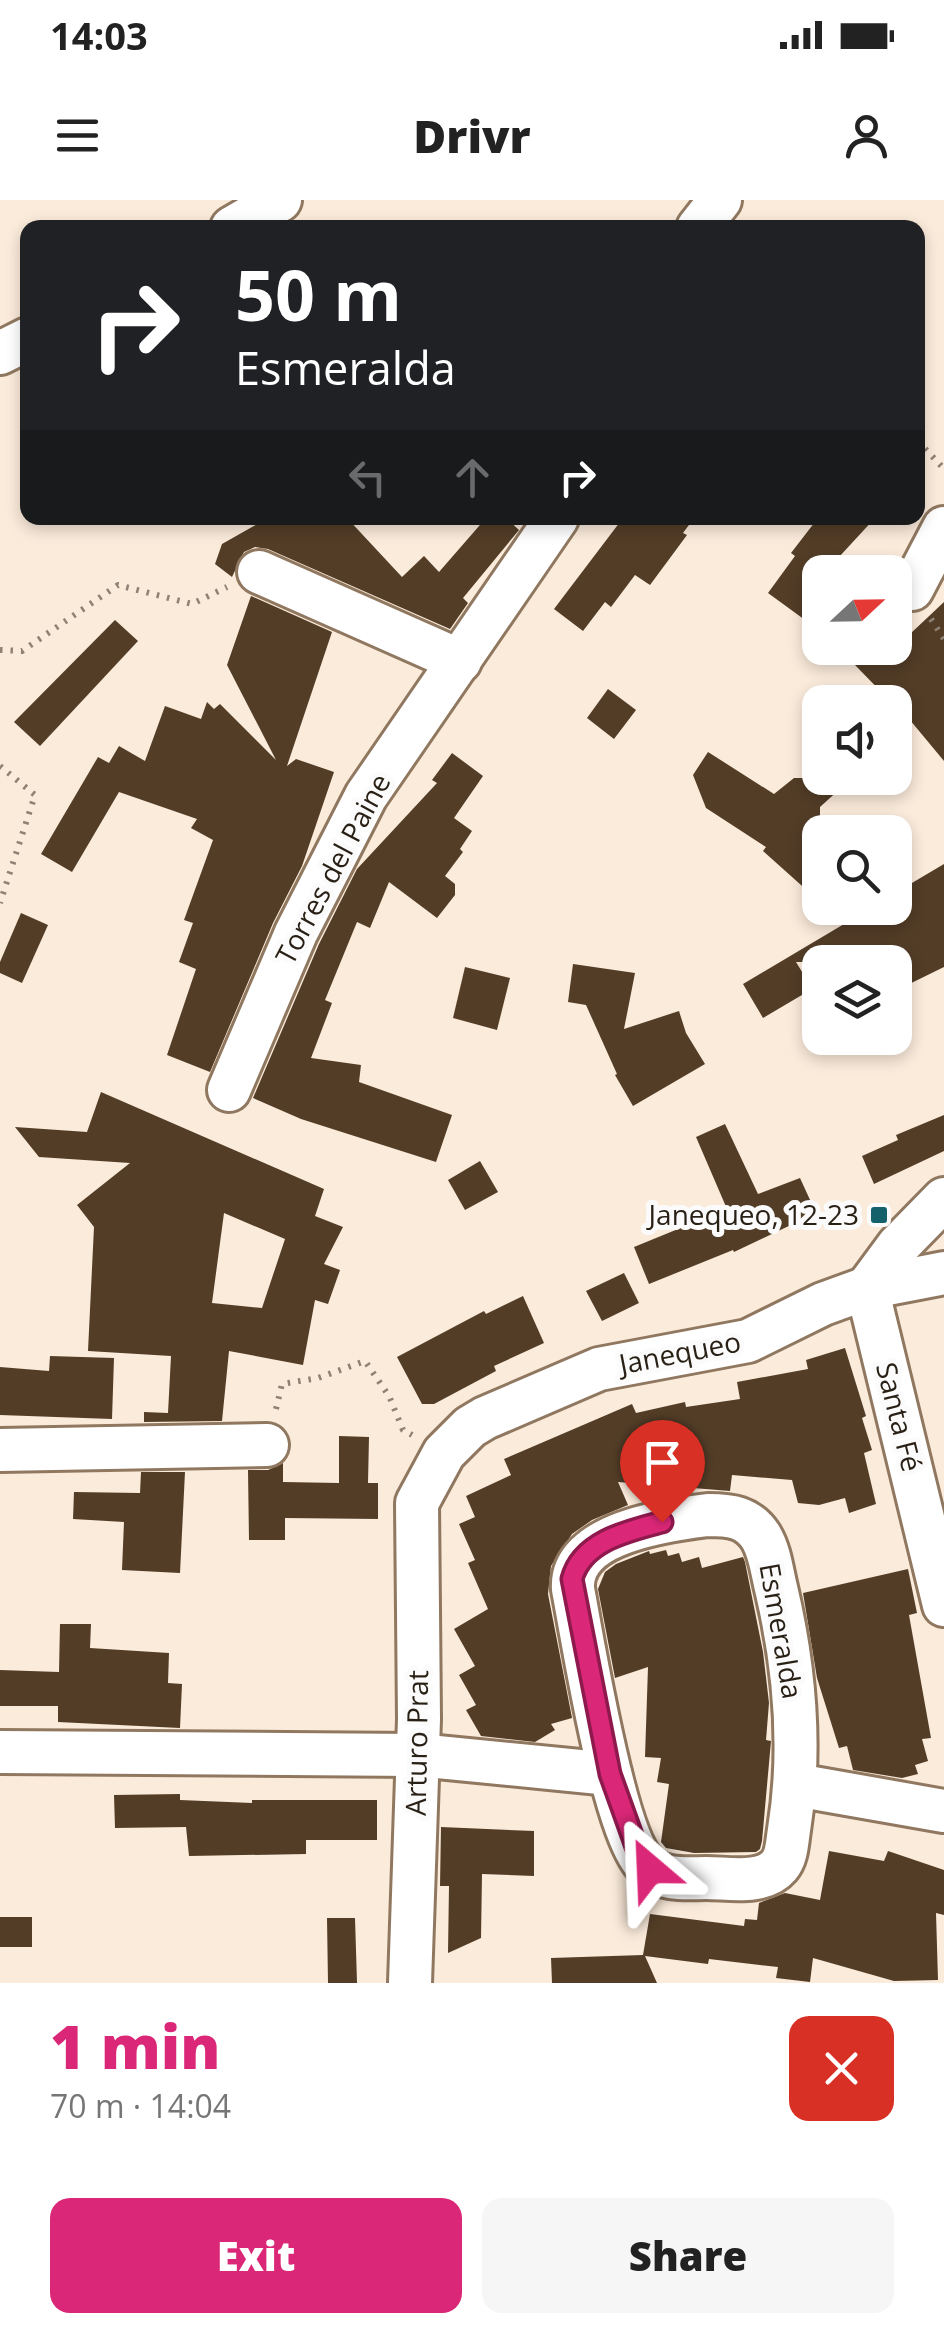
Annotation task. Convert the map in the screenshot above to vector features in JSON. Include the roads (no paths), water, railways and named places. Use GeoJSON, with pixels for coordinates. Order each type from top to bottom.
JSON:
{"type":"FeatureCollection","features":[{"type":"Feature","properties":{"kind":"street"},"geometry":{"type":"LineString","coordinates":[[246,220],[280,200]]}},
{"type":"Feature","properties":{"kind":"street"},"geometry":{"type":"LineString","coordinates":[[704,220],[720,200]]}},
{"type":"Feature","properties":{"kind":"street","name":"Torres del Paine"},"geometry":{"type":"LineString","coordinates":[[229,1090],[296,934],[366,796],[552,525]]}},
{"type":"Feature","properties":{"kind":"street"},"geometry":{"type":"LineString","coordinates":[[912,589],[944,528]]}},
{"type":"Feature","properties":{"kind":"street"},"geometry":{"type":"LineString","coordinates":[[259,572],[460,662]]}},
{"type":"Feature","properties":{"kind":"street"},"geometry":{"type":"LineString","coordinates":[[867,1288],[898,1246],[944,1199]]}},
{"type":"Feature","properties":{"kind":"street","name":"Janequeo"},"geometry":{"type":"LineString","coordinates":[[417,1503],[444,1453],[485,1418],[600,1369],[748,1341],[823,1304],[867,1288],[944,1273]]}},
{"type":"Feature","properties":{"kind":"street","name":"Santa Fé"},"geometry":{"type":"LineString","coordinates":[[867,1288],[944,1605]]}},
{"type":"Feature","properties":{"kind":"street"},"geometry":{"type":"LineString","coordinates":[[0,1450],[267,1445]]}},
{"type":"Feature","properties":{"kind":"street","name":"Arturo Prat"},"geometry":{"type":"LineString","coordinates":[[410,1983],[417,1755],[417,1503]]}},
{"type":"Feature","properties":{"kind":"street","name":"Esmeralda"},"geometry":{"type":"LineString","coordinates":[[732,1515],[752,1527],[766,1546],[784,1620],[793,1682],[796,1785],[786,1851],[778,1868],[756,1878],[662,1876],[642,1862],[610,1774],[573,1589],[575,1569],[589,1550],[636,1529],[685,1518],[732,1515]]}},
{"type":"Feature","properties":{"kind":"street"},"geometry":{"type":"LineString","coordinates":[[0,1752],[417,1755],[610,1774]]}},
{"type":"Feature","properties":{"kind":"street"},"geometry":{"type":"LineString","coordinates":[[796,1785],[944,1811]]}},
{"type":"Feature","properties":{"kind":"place","name":"Janequeo, 12-23"},"geometry":{"type":"Point","coordinates":[879,1215]}}]}
